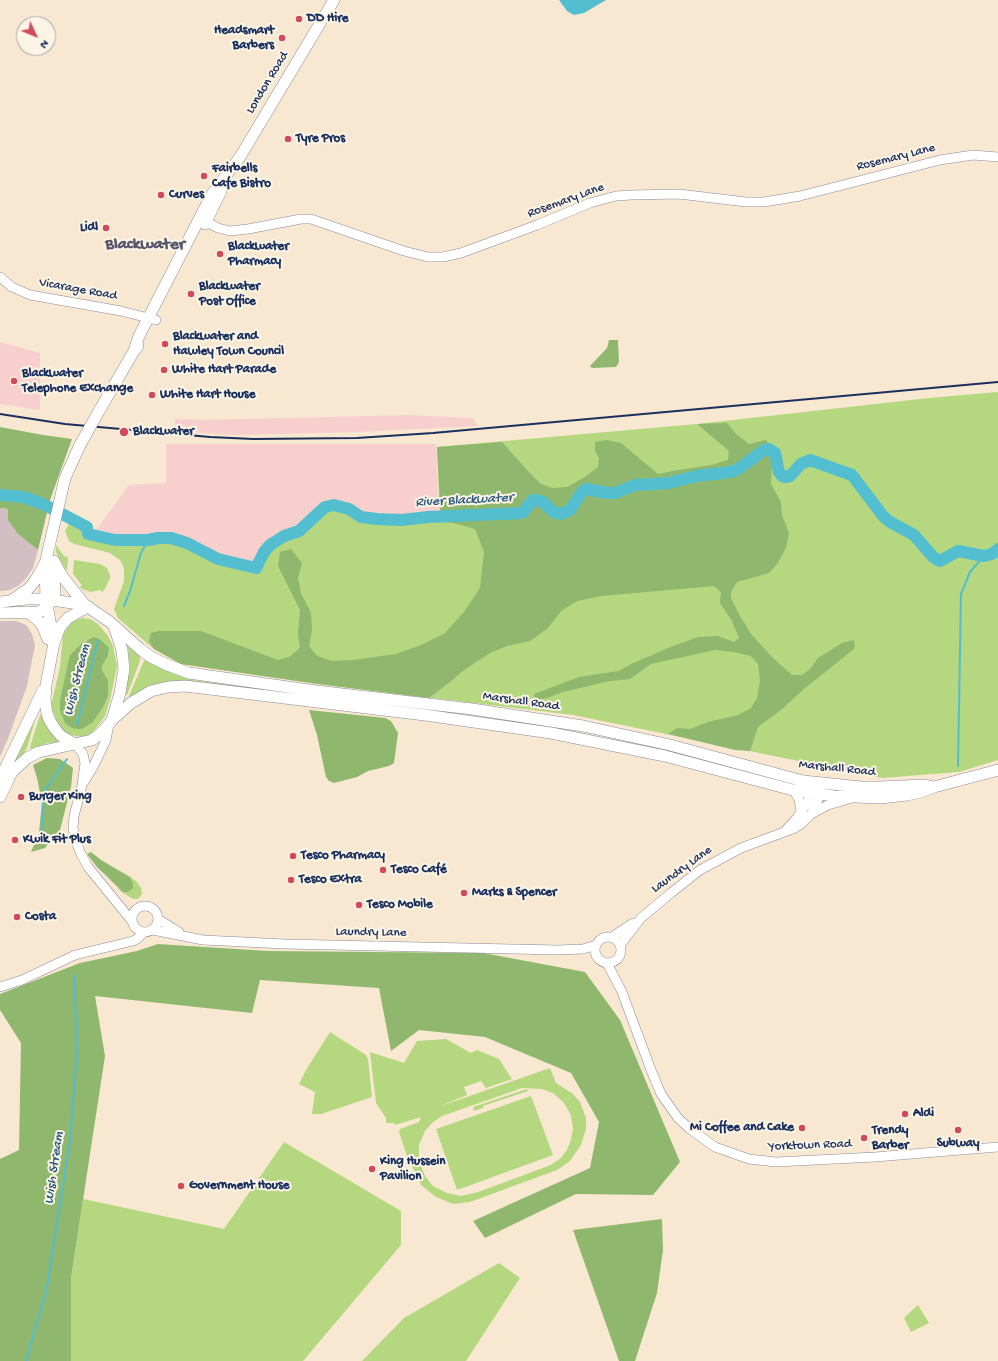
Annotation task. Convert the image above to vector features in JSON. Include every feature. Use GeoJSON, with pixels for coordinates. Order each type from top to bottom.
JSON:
{"type":"FeatureCollection","features":[{"type":"Feature","properties":{"kind":"main road","name":"London Road"},"geometry":{"type":"LineString","coordinates":[[53,647],[48,602],[49,563],[54,523],[65,478],[98,411],[134,351],[144,339],[152,319],[203,220],[221,192],[224,179],[247,146],[334,0]]}},
{"type":"Feature","properties":{"kind":"main road"},"geometry":{"type":"LineString","coordinates":[[0,797],[12,772],[27,758],[39,752],[95,739],[111,722],[121,688],[124,669],[122,650],[114,625],[87,606],[49,563],[28,589],[5,602]]}},
{"type":"Feature","properties":{"kind":"main road"},"geometry":{"type":"LineString","coordinates":[[5,602],[48,602],[87,606]]}},
{"type":"Feature","properties":{"kind":"main road"},"geometry":{"type":"LineString","coordinates":[[0,613],[41,611],[48,602]]}},
{"type":"Feature","properties":{"kind":"main road"},"geometry":{"type":"LineString","coordinates":[[75,744],[68,741],[58,733],[50,721],[47,714],[45,699],[46,685],[53,647],[58,630],[66,620],[87,606]]}},
{"type":"Feature","properties":{"kind":"main road"},"geometry":{"type":"LineString","coordinates":[[26,612],[41,623],[53,647]]}},
{"type":"Feature","properties":{"kind":"main road","name":"Marshall Road"},"geometry":{"type":"LineString","coordinates":[[114,625],[140,649],[158,661],[196,675],[331,693],[480,710],[583,726],[670,745],[803,781],[816,788],[853,798],[880,798],[921,792],[934,786],[976,777],[998,770]]}},
{"type":"Feature","properties":{"kind":"main road"},"geometry":{"type":"LineString","coordinates":[[0,779],[46,685]]}},
{"type":"Feature","properties":{"kind":"main road","name":"Marshall Road"},"geometry":{"type":"LineString","coordinates":[[111,722],[136,699],[151,691],[178,686],[435,716],[551,733],[665,756],[793,790],[925,784],[934,786]]}},
{"type":"Feature","properties":{"kind":"street","name":"Rosemary Lane"},"geometry":{"type":"LineString","coordinates":[[203,220],[218,228],[230,230],[248,229],[301,219],[311,219],[404,251],[428,257],[444,257],[461,253],[537,225],[590,203],[616,196],[631,194],[679,194],[746,202],[764,202],[800,196],[940,160],[973,155],[998,157]]}},
{"type":"Feature","properties":{"kind":"street","name":"Vicarage Road"},"geometry":{"type":"LineString","coordinates":[[0,277],[12,287],[30,295],[121,311],[152,319]]}},
{"type":"Feature","properties":{"kind":"street"},"geometry":{"type":"LineString","coordinates":[[82,785],[93,767],[106,740],[111,722]]}},
{"type":"Feature","properties":{"kind":"street"},"geometry":{"type":"LineString","coordinates":[[75,744],[85,759],[82,785],[74,816],[73,828],[76,842],[88,867],[131,920],[134,928],[142,933],[146,933],[153,930],[158,923],[156,912],[150,907],[142,906],[135,910],[131,920]]}},
{"type":"Feature","properties":{"kind":"street","name":"Laundry Lane"},"geometry":{"type":"LineString","coordinates":[[785,831],[793,823],[816,788]]}},
{"type":"Feature","properties":{"kind":"street","name":"Laundry Lane"},"geometry":{"type":"LineString","coordinates":[[612,937],[641,918],[700,870],[741,848],[797,827],[811,814],[818,800],[816,788]]}},
{"type":"Feature","properties":{"kind":"street"},"geometry":{"type":"LineString","coordinates":[[793,790],[799,799],[800,812]]}},
{"type":"Feature","properties":{"kind":"street"},"geometry":{"type":"LineString","coordinates":[[811,814],[828,805],[853,798]]}},
{"type":"Feature","properties":{"kind":"street"},"geometry":{"type":"LineString","coordinates":[[103,885],[123,903],[135,910]]}},
{"type":"Feature","properties":{"kind":"street","name":"Laundry Lane"},"geometry":{"type":"LineString","coordinates":[[620,944],[641,918]]}},
{"type":"Feature","properties":{"kind":"street","name":"Laundry Lane"},"geometry":{"type":"LineString","coordinates":[[158,919],[184,936]]}},
{"type":"Feature","properties":{"kind":"street","name":"Laundry Lane"},"geometry":{"type":"LineString","coordinates":[[153,930],[203,940],[285,944],[558,950],[583,949],[596,945]]}},
{"type":"Feature","properties":{"kind":"street"},"geometry":{"type":"LineString","coordinates":[[0,987],[22,980],[75,955],[137,939],[142,933]]}},
{"type":"Feature","properties":{"kind":"street"},"geometry":{"type":"LineString","coordinates":[[605,937],[612,937],[618,941],[622,952],[618,959],[607,963],[598,957],[595,951],[596,945],[601,939],[605,937]]}},
{"type":"Feature","properties":{"kind":"street","name":"Laundry Lane"},"geometry":{"type":"LineString","coordinates":[[558,950],[598,957]]}},
{"type":"Feature","properties":{"kind":"street","name":"Yorktown Road"},"geometry":{"type":"LineString","coordinates":[[618,959],[622,992]]}},
{"type":"Feature","properties":{"kind":"street","name":"Yorktown Road"},"geometry":{"type":"LineString","coordinates":[[607,963],[622,992],[661,1094],[678,1118],[690,1130],[715,1147],[749,1159],[776,1162],[883,1156],[998,1147]]}},
{"type":"Feature","properties":{"kind":"shaded area"},"geometry":{"type":"Polygon","coordinates":[[[0,342],[40,353],[40,410],[0,404],[0,342]]]}},
{"type":"Feature","properties":{"kind":"shaded area"},"geometry":{"type":"Polygon","coordinates":[[[408,415],[473,418],[478,426],[361,432],[235,435],[202,433],[175,429],[175,419],[202,420],[408,415]]]}},
{"type":"Feature","properties":{"kind":"shaded area"},"geometry":{"type":"Polygon","coordinates":[[[166,444],[436,444],[439,514],[401,518],[378,517],[362,515],[350,508],[334,503],[324,505],[298,529],[283,534],[269,544],[262,552],[255,566],[219,557],[188,542],[171,536],[116,538],[94,533],[129,485],[166,483],[166,444]]]}},
{"type":"Feature","properties":{"kind":"shaded area"},"geometry":{"type":"Polygon","coordinates":[[[0,508],[8,509],[18,534],[38,550],[33,568],[27,577],[18,586],[10,590],[0,591],[0,508]]]}},
{"type":"Feature","properties":{"kind":"shaded area"},"geometry":{"type":"Polygon","coordinates":[[[0,621],[16,621],[26,625],[32,634],[35,645],[27,686],[0,757],[0,621]]]}},
{"type":"Feature","properties":{"kind":"green space"},"geometry":{"type":"Polygon","coordinates":[[[609,340],[618,340],[619,362],[616,367],[592,368],[590,366],[607,348],[609,340]]]}},
{"type":"Feature","properties":{"kind":"green space"},"geometry":{"type":"Polygon","coordinates":[[[998,392],[998,760],[959,772],[882,778],[573,715],[318,684],[181,664],[154,649],[118,618],[114,609],[124,581],[124,568],[120,560],[110,553],[74,544],[69,541],[65,531],[70,522],[80,528],[86,537],[115,544],[148,544],[171,541],[222,563],[258,572],[268,555],[275,547],[289,539],[301,535],[329,511],[334,510],[348,513],[359,520],[379,523],[400,524],[440,522],[437,447],[697,424],[929,398],[998,392]]]}},
{"type":"Feature","properties":{"kind":"green space"},"geometry":{"type":"Polygon","coordinates":[[[727,423],[736,434],[749,444],[766,440],[773,448],[771,484],[781,502],[782,515],[789,533],[786,548],[777,564],[769,573],[737,582],[731,592],[731,598],[740,616],[751,634],[772,657],[792,675],[802,675],[810,669],[818,658],[842,643],[854,640],[855,648],[804,689],[781,710],[758,727],[750,751],[735,750],[668,734],[677,728],[690,729],[708,722],[738,715],[751,708],[757,698],[760,681],[758,664],[751,656],[715,650],[651,664],[630,679],[610,681],[535,700],[534,694],[579,677],[619,671],[631,664],[698,637],[718,636],[734,642],[739,638],[732,621],[720,603],[721,592],[714,586],[602,596],[577,601],[561,611],[548,628],[530,641],[507,646],[490,653],[464,670],[429,698],[318,684],[181,664],[154,649],[149,641],[151,633],[159,631],[201,631],[278,660],[289,657],[300,648],[298,633],[300,610],[278,566],[280,552],[291,549],[302,563],[298,578],[301,593],[311,613],[312,630],[309,646],[317,656],[332,661],[353,660],[396,654],[421,645],[445,633],[464,612],[480,588],[484,552],[475,529],[454,523],[441,522],[437,447],[502,442],[541,484],[552,488],[567,487],[585,477],[598,467],[599,458],[595,451],[595,442],[607,440],[621,443],[658,474],[711,465],[728,460],[729,451],[697,424],[727,423]]]}},
{"type":"Feature","properties":{"kind":"green space"},"geometry":{"type":"Polygon","coordinates":[[[0,427],[72,439],[50,500],[38,550],[18,534],[8,520],[8,509],[0,508],[0,427]]]}},
{"type":"Feature","properties":{"kind":"green space"},"geometry":{"type":"Polygon","coordinates":[[[56,545],[64,556],[68,558],[67,571],[56,552],[56,545]]]}},
{"type":"Feature","properties":{"kind":"green space"},"geometry":{"type":"Polygon","coordinates":[[[74,560],[100,564],[107,568],[110,578],[102,592],[100,590],[91,592],[80,587],[82,585],[73,574],[74,560]]]}},
{"type":"Feature","properties":{"kind":"green space"},"geometry":{"type":"Polygon","coordinates":[[[82,618],[90,619],[98,624],[108,636],[113,646],[117,666],[105,716],[94,731],[81,737],[67,734],[58,724],[51,706],[60,667],[63,635],[70,623],[82,618]],[[86,640],[73,652],[68,665],[60,699],[60,710],[93,722],[104,706],[108,696],[108,680],[102,670],[102,666],[109,654],[86,640]]]}},
{"type":"Feature","properties":{"kind":"green space"},"geometry":{"type":"Polygon","coordinates":[[[94,637],[101,640],[109,648],[108,656],[102,666],[102,670],[108,680],[108,696],[104,706],[93,722],[82,729],[72,728],[65,723],[60,710],[60,699],[70,655],[82,643],[94,637]]]}},
{"type":"Feature","properties":{"kind":"green space"},"geometry":{"type":"Polygon","coordinates":[[[129,647],[140,656],[140,661],[127,695],[125,694],[130,668],[129,647]]]}},
{"type":"Feature","properties":{"kind":"green space"},"geometry":{"type":"Polygon","coordinates":[[[145,660],[174,674],[192,680],[306,695],[307,697],[178,681],[160,683],[142,690],[130,697],[129,696],[145,660]]]}},
{"type":"Feature","properties":{"kind":"green space"},"geometry":{"type":"Polygon","coordinates":[[[309,710],[385,718],[391,721],[398,733],[394,763],[389,766],[368,771],[357,777],[334,783],[329,781],[326,777],[317,735],[309,710]]]}},
{"type":"Feature","properties":{"kind":"green space"},"geometry":{"type":"Polygon","coordinates":[[[40,715],[43,715],[49,730],[59,742],[48,743],[31,749],[30,747],[40,715]]]}},
{"type":"Feature","properties":{"kind":"green space"},"geometry":{"type":"Polygon","coordinates":[[[35,720],[25,751],[26,752],[13,765],[35,720]]]}},
{"type":"Feature","properties":{"kind":"green space"},"geometry":{"type":"Polygon","coordinates":[[[47,758],[60,759],[73,768],[71,787],[60,830],[45,848],[31,852],[39,833],[42,802],[33,765],[47,758]]]}},
{"type":"Feature","properties":{"kind":"green space"},"geometry":{"type":"Polygon","coordinates":[[[91,852],[101,860],[130,877],[133,883],[133,888],[128,892],[123,892],[97,867],[87,854],[91,852]]]}},
{"type":"Feature","properties":{"kind":"green space"},"geometry":{"type":"Polygon","coordinates":[[[130,877],[136,881],[141,888],[142,894],[138,899],[133,899],[120,891],[117,886],[123,892],[133,883],[130,877]]]}},
{"type":"Feature","properties":{"kind":"green space"},"geometry":{"type":"Polygon","coordinates":[[[158,944],[267,951],[483,953],[585,972],[620,1020],[680,1162],[653,1195],[576,1194],[485,1238],[473,1221],[590,1168],[599,1122],[571,1073],[485,1037],[419,1030],[391,1051],[379,988],[260,980],[252,1013],[95,996],[105,1056],[71,1278],[71,1361],[0,1361],[0,1159],[19,1150],[21,1043],[0,1010],[0,994],[80,963],[137,951],[158,944]]]}},
{"type":"Feature","properties":{"kind":"green space"},"geometry":{"type":"Polygon","coordinates":[[[330,1032],[366,1055],[368,1059],[372,1097],[321,1114],[312,1114],[315,1092],[299,1084],[330,1032]]]}},
{"type":"Feature","properties":{"kind":"green space"},"geometry":{"type":"Polygon","coordinates":[[[446,1039],[471,1053],[477,1050],[499,1059],[512,1079],[486,1088],[481,1081],[464,1087],[467,1095],[438,1107],[550,1068],[556,1083],[573,1094],[580,1102],[586,1118],[586,1129],[581,1145],[570,1161],[557,1170],[470,1202],[453,1204],[436,1197],[421,1185],[410,1162],[410,1165],[399,1132],[400,1129],[419,1122],[421,1117],[395,1125],[394,1123],[386,1123],[386,1118],[376,1103],[370,1052],[404,1063],[417,1041],[446,1039]],[[522,1088],[442,1116],[432,1123],[425,1131],[419,1145],[419,1160],[425,1176],[433,1186],[447,1193],[461,1196],[478,1192],[551,1165],[561,1158],[567,1150],[571,1140],[573,1129],[571,1115],[564,1103],[553,1093],[542,1089],[522,1088]]]}},
{"type":"Feature","properties":{"kind":"green space"},"geometry":{"type":"Polygon","coordinates":[[[527,1089],[528,1091],[483,1106],[483,1108],[474,1111],[473,1107],[527,1089]]]}},
{"type":"Feature","properties":{"kind":"green space"},"geometry":{"type":"Polygon","coordinates":[[[531,1096],[553,1155],[457,1190],[436,1129],[531,1096]]]}},
{"type":"Feature","properties":{"kind":"green space"},"geometry":{"type":"Polygon","coordinates":[[[284,1142],[401,1211],[401,1245],[303,1361],[71,1361],[71,1278],[83,1199],[224,1229],[284,1142]]]}},
{"type":"Feature","properties":{"kind":"green space"},"geometry":{"type":"Polygon","coordinates":[[[662,1219],[663,1250],[657,1293],[635,1361],[619,1361],[573,1230],[662,1219]]]}},
{"type":"Feature","properties":{"kind":"green space"},"geometry":{"type":"Polygon","coordinates":[[[499,1263],[520,1278],[466,1361],[362,1361],[404,1318],[499,1263]]]}},
{"type":"Feature","properties":{"kind":"green space"},"geometry":{"type":"Polygon","coordinates":[[[918,1305],[929,1323],[911,1332],[904,1318],[918,1305]]]}},
{"type":"Feature","properties":{"kind":"water"},"geometry":{"type":"Polygon","coordinates":[[[559,0],[606,0],[584,13],[574,15],[567,11],[559,0]]]}},
{"type":"Feature","properties":{"kind":"waterway","name":"River Blackwater"},"geometry":{"type":"LineString","coordinates":[[0,495],[23,497],[43,504],[87,527],[88,534],[115,540],[171,538],[187,543],[218,559],[256,568],[264,552],[270,545],[284,536],[299,531],[325,507],[334,505],[349,509],[361,517],[402,520],[428,517],[522,513],[533,500],[536,500],[543,502],[553,512],[561,514],[570,510],[582,492],[586,489],[615,493],[635,485],[669,483],[696,476],[731,472],[738,469],[764,450],[769,449],[775,453],[779,472],[785,477],[790,476],[801,464],[810,460],[852,475],[883,516],[890,522],[914,535],[933,557],[940,561],[958,551],[984,556],[992,554],[998,549]]}},
{"type":"Feature","properties":{"kind":"waterway","name":"Wish Stream"},"geometry":{"type":"LineString","coordinates":[[124,606],[141,553],[148,540]]}},
{"type":"Feature","properties":{"kind":"waterway"},"geometry":{"type":"LineString","coordinates":[[958,766],[961,594],[970,572],[984,556]]}},
{"type":"Feature","properties":{"kind":"waterway","name":"Wish Stream"},"geometry":{"type":"LineString","coordinates":[[77,725],[98,640]]}},
{"type":"Feature","properties":{"kind":"waterway","name":"Wish Stream"},"geometry":{"type":"LineString","coordinates":[[41,843],[44,791],[67,759]]}},
{"type":"Feature","properties":{"kind":"waterway","name":"Wish Stream"},"geometry":{"type":"LineString","coordinates":[[26,1361],[47,1287],[70,1140],[77,1051],[74,975]]}},
{"type":"Feature","properties":{"kind":"railway"},"geometry":{"type":"LineString","coordinates":[[0,414],[65,424],[210,437],[253,439],[357,438],[433,433],[998,382]]}},
{"type":"Feature","properties":{"kind":"place","name":"DD Hire"},"geometry":{"type":"Point","coordinates":[299,19]}},
{"type":"Feature","properties":{"kind":"place","name":"Headsmart Barbers"},"geometry":{"type":"Point","coordinates":[282,38]}},
{"type":"Feature","properties":{"kind":"place","name":"Tyre Pros"},"geometry":{"type":"Point","coordinates":[288,139]}},
{"type":"Feature","properties":{"kind":"place","name":"Fairbells Cafe Bistro"},"geometry":{"type":"Point","coordinates":[204,176]}},
{"type":"Feature","properties":{"kind":"place","name":"Curves"},"geometry":{"type":"Point","coordinates":[161,195]}},
{"type":"Feature","properties":{"kind":"place","name":"Lidl"},"geometry":{"type":"Point","coordinates":[106,228]}},
{"type":"Feature","properties":{"kind":"place","name":"Blackwater Pharmacy"},"geometry":{"type":"Point","coordinates":[220,254]}},
{"type":"Feature","properties":{"kind":"place","name":"Blackwater Post Office"},"geometry":{"type":"Point","coordinates":[191,294]}},
{"type":"Feature","properties":{"kind":"place","name":"Blackwater and Hawley Town Council"},"geometry":{"type":"Point","coordinates":[165,344]}},
{"type":"Feature","properties":{"kind":"place","name":"White Hart Parade"},"geometry":{"type":"Point","coordinates":[164,370]}},
{"type":"Feature","properties":{"kind":"place","name":"Blackwater Telephone Exchange"},"geometry":{"type":"Point","coordinates":[14,381]}},
{"type":"Feature","properties":{"kind":"place","name":"White Hart House"},"geometry":{"type":"Point","coordinates":[152,395]}},
{"type":"Feature","properties":{"kind":"place","name":"Blackwater"},"geometry":{"type":"Point","coordinates":[124,432]}},
{"type":"Feature","properties":{"kind":"place","name":"Burger King"},"geometry":{"type":"Point","coordinates":[21,797]}},
{"type":"Feature","properties":{"kind":"place","name":"Kwik Fit Plus"},"geometry":{"type":"Point","coordinates":[15,840]}},
{"type":"Feature","properties":{"kind":"place","name":"Tesco Pharmacy"},"geometry":{"type":"Point","coordinates":[293,856]}},
{"type":"Feature","properties":{"kind":"place","name":"Tesco Café"},"geometry":{"type":"Point","coordinates":[383,870]}},
{"type":"Feature","properties":{"kind":"place","name":"Tesco Extra"},"geometry":{"type":"Point","coordinates":[291,880]}},
{"type":"Feature","properties":{"kind":"place","name":"Marks & Spencer"},"geometry":{"type":"Point","coordinates":[464,893]}},
{"type":"Feature","properties":{"kind":"place","name":"Tesco Mobile"},"geometry":{"type":"Point","coordinates":[359,905]}},
{"type":"Feature","properties":{"kind":"place","name":"Costa"},"geometry":{"type":"Point","coordinates":[17,917]}},
{"type":"Feature","properties":{"kind":"place","name":"Aldi"},"geometry":{"type":"Point","coordinates":[905,1114]}},
{"type":"Feature","properties":{"kind":"place","name":"Mi Coffee and Cake"},"geometry":{"type":"Point","coordinates":[802,1128]}},
{"type":"Feature","properties":{"kind":"place","name":"Subway"},"geometry":{"type":"Point","coordinates":[958,1130]}},
{"type":"Feature","properties":{"kind":"place","name":"Trendy Barber"},"geometry":{"type":"Point","coordinates":[864,1138]}},
{"type":"Feature","properties":{"kind":"place","name":"King Hussein Pavilion"},"geometry":{"type":"Point","coordinates":[372,1169]}},
{"type":"Feature","properties":{"kind":"place","name":"Government House"},"geometry":{"type":"Point","coordinates":[181,1186]}},
{"type":"Feature","properties":{"kind":"district","name":"Blackwater"},"geometry":{"type":"Point","coordinates":[145,245]}}]}
